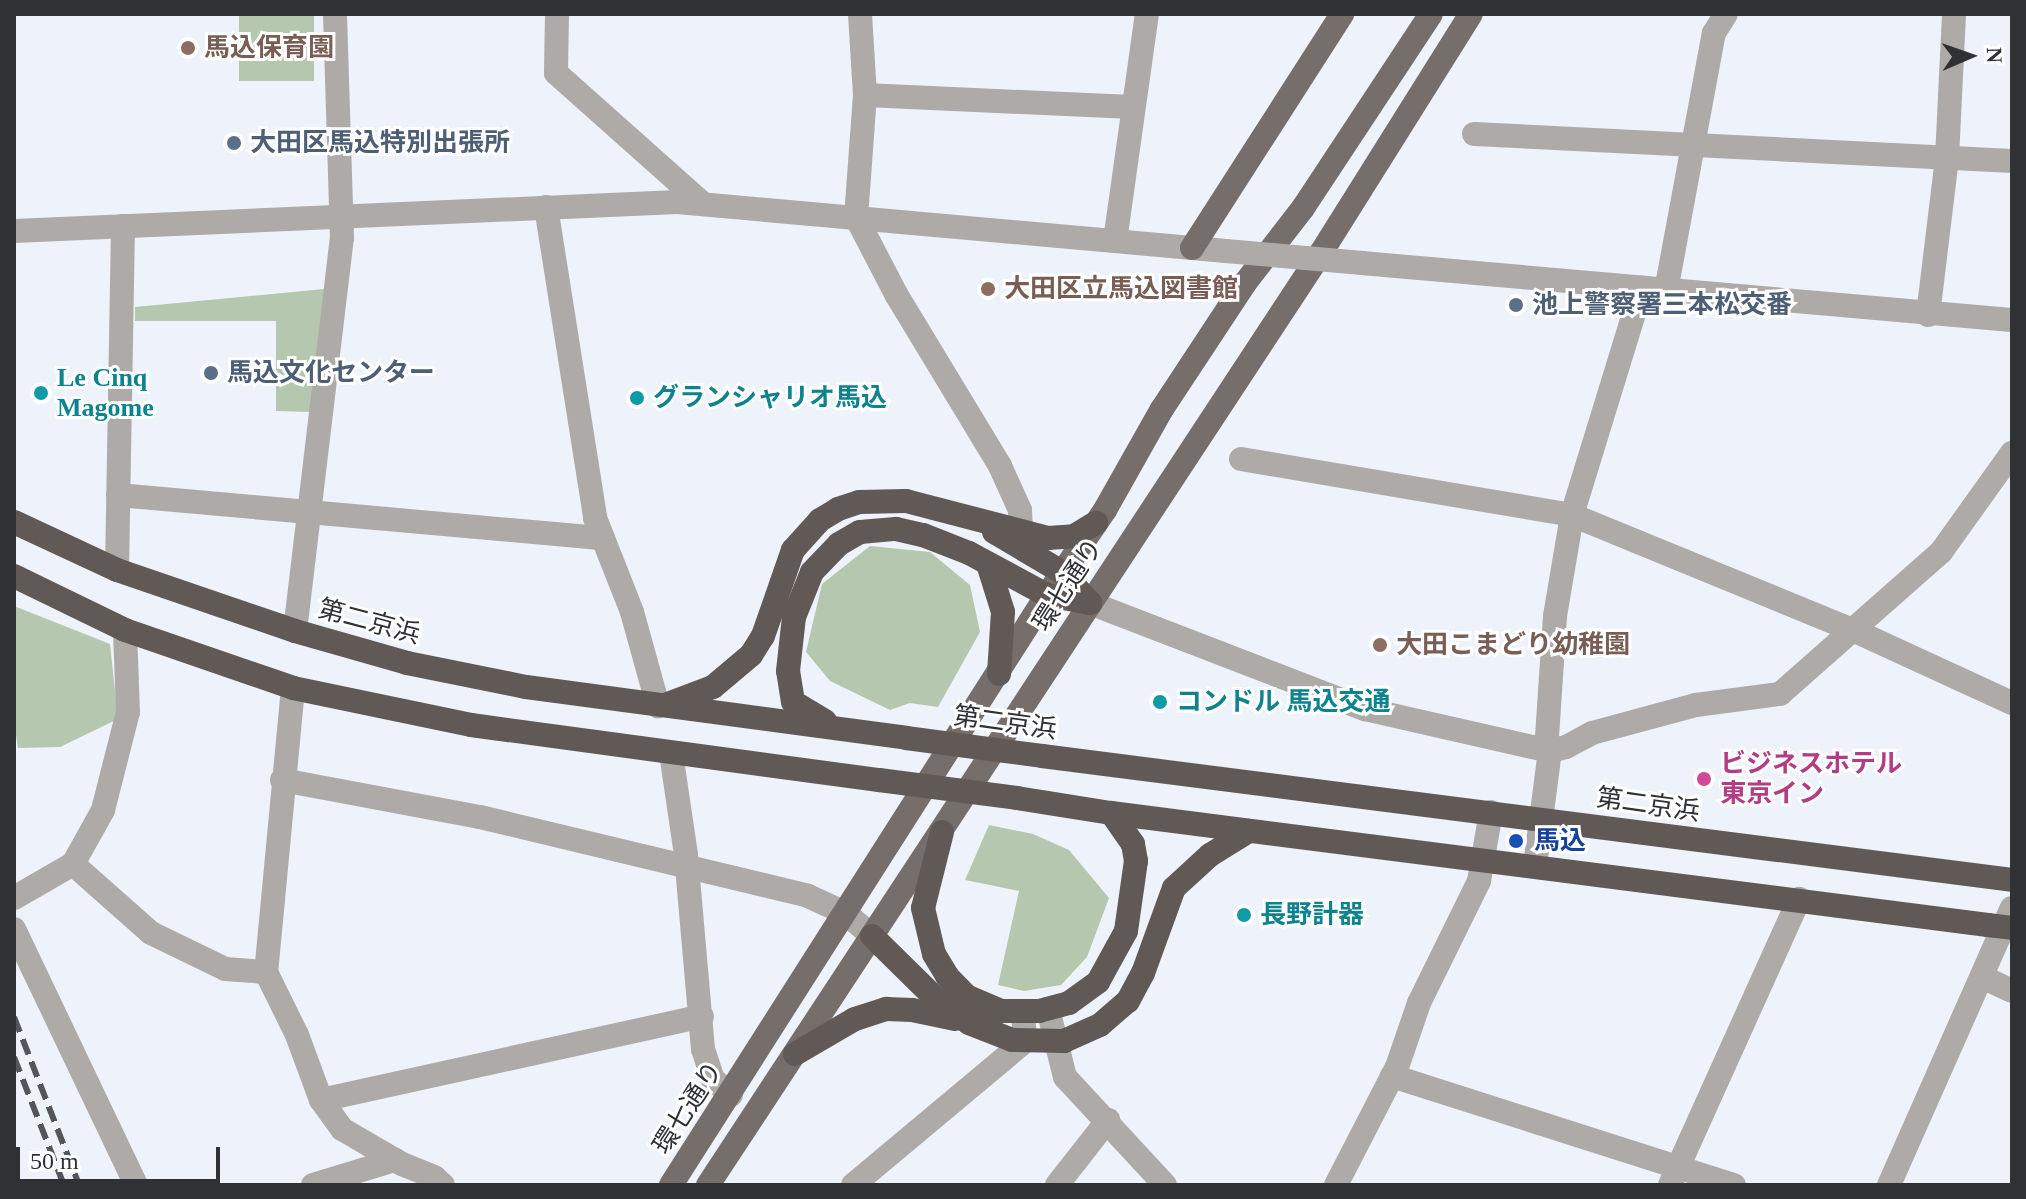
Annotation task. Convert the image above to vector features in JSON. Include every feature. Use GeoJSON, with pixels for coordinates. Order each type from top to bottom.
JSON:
{"type":"FeatureCollection","features":[{"type":"Feature","properties":{"kind":"highway"},"geometry":{"type":"LineString","coordinates":[[660,706],[713,687],[751,655],[763,636],[793,550],[820,520],[838,509],[859,502],[906,501],[1048,538],[1074,536],[1096,523]]}},
{"type":"Feature","properties":{"kind":"highway"},"geometry":{"type":"LineString","coordinates":[[975,521],[1062,572],[1090,603]]}},
{"type":"Feature","properties":{"kind":"highway","name":"第二京浜"},"geometry":{"type":"LineString","coordinates":[[14,522],[117,570],[295,631],[407,663],[511,684],[1042,756],[2011,880]]}},
{"type":"Feature","properties":{"kind":"highway"},"geometry":{"type":"LineString","coordinates":[[844,729],[808,714],[793,702],[788,671],[794,617],[812,572],[824,558],[860,532],[877,529],[923,535],[1047,595],[1090,603]]}},
{"type":"Feature","properties":{"kind":"highway"},"geometry":{"type":"LineString","coordinates":[[988,564],[1003,612],[999,674]]}},
{"type":"Feature","properties":{"kind":"highway"},"geometry":{"type":"LineString","coordinates":[[14,576],[125,630],[293,688],[471,725],[1111,813],[2000,926]]}},
{"type":"Feature","properties":{"kind":"highway"},"geometry":{"type":"LineString","coordinates":[[942,832],[923,908],[934,954],[947,976],[966,996],[1002,1011],[1023,1012],[1069,1003],[1098,982],[1126,931],[1136,861],[1133,844],[1111,813]]}},
{"type":"Feature","properties":{"kind":"highway"},"geometry":{"type":"LineString","coordinates":[[795,1054],[855,1019],[886,1009],[931,1013],[969,1023],[1005,1039],[1053,1042],[1084,1034],[1123,1007],[1143,973],[1174,888],[1210,855],[1249,831]]}},
{"type":"Feature","properties":{"kind":"highway"},"geometry":{"type":"LineString","coordinates":[[872,936],[932,995],[969,1023]]}},
{"type":"Feature","properties":{"kind":"main road"},"geometry":{"type":"LineString","coordinates":[[1192,248],[1342,14]]}},
{"type":"Feature","properties":{"kind":"main road","name":"環七通り"},"geometry":{"type":"LineString","coordinates":[[671,1185],[1096,523],[1162,409],[1170,370],[1189,340],[1216,299],[1245,283],[1303,208],[1431,14]]}},
{"type":"Feature","properties":{"kind":"main road","name":"環七通り"},"geometry":{"type":"LineString","coordinates":[[708,1185],[1214,413],[1264,363],[1309,296],[1321,253],[1471,14]]}},
{"type":"Feature","properties":{"kind":"street"},"geometry":{"type":"LineString","coordinates":[[295,631],[343,215],[335,14]]}},
{"type":"Feature","properties":{"kind":"street"},"geometry":{"type":"LineString","coordinates":[[557,14],[556,73],[703,204]]}},
{"type":"Feature","properties":{"kind":"street"},"geometry":{"type":"LineString","coordinates":[[860,14],[865,95],[856,217],[896,294],[1000,466],[1020,510],[1021,531]]}},
{"type":"Feature","properties":{"kind":"street"},"geometry":{"type":"LineString","coordinates":[[1115,241],[1147,14]]}},
{"type":"Feature","properties":{"kind":"street"},"geometry":{"type":"LineString","coordinates":[[1535,866],[1550,751],[1547,737],[1555,616],[1572,515],[1654,290],[1693,145],[1714,33],[1726,14]]}},
{"type":"Feature","properties":{"kind":"street"},"geometry":{"type":"LineString","coordinates":[[1928,315],[1947,158],[1954,14]]}},
{"type":"Feature","properties":{"kind":"street"},"geometry":{"type":"LineString","coordinates":[[865,95],[1132,107]]}},
{"type":"Feature","properties":{"kind":"street"},"geometry":{"type":"LineString","coordinates":[[1474,134],[2012,161]]}},
{"type":"Feature","properties":{"kind":"street"},"geometry":{"type":"LineString","coordinates":[[14,231],[651,202],[703,204],[1928,315],[2012,320]]}},
{"type":"Feature","properties":{"kind":"street"},"geometry":{"type":"LineString","coordinates":[[546,207],[595,518],[632,612],[660,706]]}},
{"type":"Feature","properties":{"kind":"street"},"geometry":{"type":"LineString","coordinates":[[117,570],[123,226]]}},
{"type":"Feature","properties":{"kind":"street"},"geometry":{"type":"LineString","coordinates":[[1090,603],[1365,709],[1550,751],[1592,733],[1696,705],[1780,694],[1941,552],[2012,453]]}},
{"type":"Feature","properties":{"kind":"street"},"geometry":{"type":"LineString","coordinates":[[1241,459],[1572,515],[1853,630],[2012,703]]}},
{"type":"Feature","properties":{"kind":"street"},"geometry":{"type":"LineString","coordinates":[[118,495],[603,538]]}},
{"type":"Feature","properties":{"kind":"street"},"geometry":{"type":"LineString","coordinates":[[14,898],[73,864],[103,810],[128,712],[125,630]]}},
{"type":"Feature","properties":{"kind":"street"},"geometry":{"type":"LineString","coordinates":[[293,688],[266,972],[297,1035],[321,1100],[342,1129],[395,1160],[434,1177],[443,1185]]}},
{"type":"Feature","properties":{"kind":"street"},"geometry":{"type":"LineString","coordinates":[[671,753],[687,867],[703,1049],[713,1079],[731,1095]]}},
{"type":"Feature","properties":{"kind":"street"},"geometry":{"type":"LineString","coordinates":[[282,780],[480,817],[808,896],[845,913],[872,936]]}},
{"type":"Feature","properties":{"kind":"street"},"geometry":{"type":"LineString","coordinates":[[1336,1185],[1392,1076],[1419,1003],[1458,930],[1484,861],[1491,812]]}},
{"type":"Feature","properties":{"kind":"street"},"geometry":{"type":"LineString","coordinates":[[73,864],[151,933],[225,969],[266,972]]}},
{"type":"Feature","properties":{"kind":"street"},"geometry":{"type":"LineString","coordinates":[[1674,1175],[1799,899]]}},
{"type":"Feature","properties":{"kind":"street"},"geometry":{"type":"LineString","coordinates":[[1889,1185],[2012,908]]}},
{"type":"Feature","properties":{"kind":"street"},"geometry":{"type":"LineString","coordinates":[[14,929],[136,1185]]}},
{"type":"Feature","properties":{"kind":"street"},"geometry":{"type":"LineString","coordinates":[[1982,977],[2012,991]]}},
{"type":"Feature","properties":{"kind":"street"},"geometry":{"type":"LineString","coordinates":[[1048,1009],[1053,1042],[1065,1077],[1165,1185]]}},
{"type":"Feature","properties":{"kind":"street"},"geometry":{"type":"LineString","coordinates":[[853,1185],[1025,1041],[1023,1012]]}},
{"type":"Feature","properties":{"kind":"street"},"geometry":{"type":"LineString","coordinates":[[321,1100],[702,1016]]}},
{"type":"Feature","properties":{"kind":"street"},"geometry":{"type":"LineString","coordinates":[[1392,1076],[1546,1127],[1674,1175],[1734,1185]]}},
{"type":"Feature","properties":{"kind":"street"},"geometry":{"type":"LineString","coordinates":[[1057,1185],[1108,1120]]}},
{"type":"Feature","properties":{"kind":"street"},"geometry":{"type":"LineString","coordinates":[[313,1185],[395,1160]]}},
{"type":"Feature","properties":{"kind":"green space"},"geometry":{"type":"Polygon","coordinates":[[[239,14],[314,14],[314,81],[239,81],[239,14]]]}},
{"type":"Feature","properties":{"kind":"green space"},"geometry":{"type":"Polygon","coordinates":[[[324,289],[310,412],[276,411],[276,321],[135,321],[135,307],[324,289]]]}},
{"type":"Feature","properties":{"kind":"green space"},"geometry":{"type":"Polygon","coordinates":[[[870,546],[930,552],[970,585],[980,632],[938,707],[910,703],[890,710],[830,681],[806,652],[822,584],[870,546]]]}},
{"type":"Feature","properties":{"kind":"green space"},"geometry":{"type":"Polygon","coordinates":[[[14,606],[110,644],[118,719],[60,747],[18,748],[14,721],[14,606]]]}},
{"type":"Feature","properties":{"kind":"green space"},"geometry":{"type":"Polygon","coordinates":[[[989,825],[1033,834],[1069,850],[1109,898],[1087,957],[1061,985],[1024,991],[998,985],[1019,891],[965,880],[989,825]]]}},
{"type":"Feature","properties":{"kind":"railway"},"geometry":{"type":"LineString","coordinates":[[14,1017],[79,1185]]}},
{"type":"Feature","properties":{"kind":"railway"},"geometry":{"type":"LineString","coordinates":[[14,1057],[64,1185]]}},
{"type":"Feature","properties":{"kind":"place","name":"馬込保育園"},"geometry":{"type":"Point","coordinates":[188,48]}},
{"type":"Feature","properties":{"kind":"place","name":"大田区馬込特別出張所"},"geometry":{"type":"Point","coordinates":[234,143]}},
{"type":"Feature","properties":{"kind":"place","name":"大田区立馬込図書館"},"geometry":{"type":"Point","coordinates":[988,289]}},
{"type":"Feature","properties":{"kind":"place","name":"池上警察署三本松交番"},"geometry":{"type":"Point","coordinates":[1516,305]}},
{"type":"Feature","properties":{"kind":"place","name":"馬込文化センター"},"geometry":{"type":"Point","coordinates":[211,373]}},
{"type":"Feature","properties":{"kind":"place","name":"Le Cinq Magome"},"geometry":{"type":"Point","coordinates":[41,393]}},
{"type":"Feature","properties":{"kind":"place","name":"グランシャリオ馬込"},"geometry":{"type":"Point","coordinates":[637,398]}},
{"type":"Feature","properties":{"kind":"place","name":"大田こまどり幼稚園"},"geometry":{"type":"Point","coordinates":[1380,645]}},
{"type":"Feature","properties":{"kind":"place","name":"コンドル 馬込交通"},"geometry":{"type":"Point","coordinates":[1160,702]}},
{"type":"Feature","properties":{"kind":"place","name":"ビジネスホテル 東京イン"},"geometry":{"type":"Point","coordinates":[1704,779]}},
{"type":"Feature","properties":{"kind":"place","name":"馬込"},"geometry":{"type":"Point","coordinates":[1516,841]}},
{"type":"Feature","properties":{"kind":"place","name":"長野計器"},"geometry":{"type":"Point","coordinates":[1244,915]}}]}
